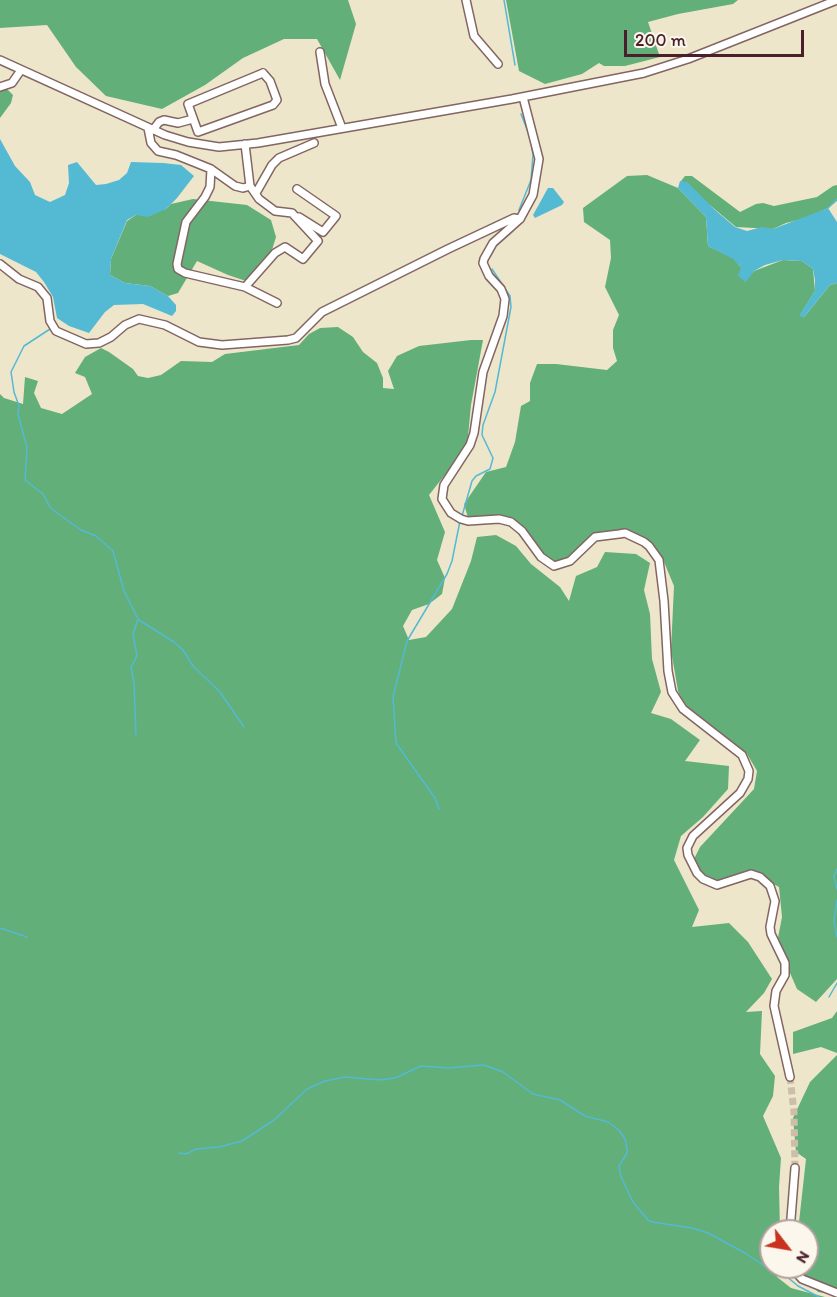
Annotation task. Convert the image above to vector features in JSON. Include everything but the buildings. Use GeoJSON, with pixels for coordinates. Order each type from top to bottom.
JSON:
{"type":"FeatureCollection","features":[{"type":"Feature","properties":{"kind":"street"},"geometry":{"type":"LineString","coordinates":[[466,0],[474,36],[498,64]]}},
{"type":"Feature","properties":{"kind":"street"},"geometry":{"type":"LineString","coordinates":[[0,60],[151,129],[188,142],[219,147],[523,97],[644,73],[686,60],[837,0]]}},
{"type":"Feature","properties":{"kind":"street"},"geometry":{"type":"LineString","coordinates":[[320,52],[325,84],[342,128]]}},
{"type":"Feature","properties":{"kind":"street"},"geometry":{"type":"LineString","coordinates":[[0,87],[12,83],[21,70]]}},
{"type":"Feature","properties":{"kind":"street"},"geometry":{"type":"LineString","coordinates":[[263,73],[270,81],[277,100],[273,105],[198,132],[193,119],[188,104],[263,73]]}},
{"type":"Feature","properties":{"kind":"street"},"geometry":{"type":"LineString","coordinates":[[523,97],[539,159],[533,195],[520,219],[493,243],[484,258],[483,263],[489,276],[501,290],[505,299],[503,316],[483,372],[474,433],[470,444],[444,485],[442,499],[451,513],[461,519],[468,521],[499,519],[512,522],[522,531],[541,557],[554,566],[566,564],[576,557],[595,537],[625,533],[644,542],[659,560],[668,671],[672,693],[683,710],[742,755],[749,771],[748,779],[740,793],[693,836],[687,848],[688,855],[697,873],[703,879],[717,885],[751,874],[760,877],[770,886],[775,901],[770,927],[771,934],[785,963],[785,975],[776,991],[774,1006],[790,1077]]}},
{"type":"Feature","properties":{"kind":"street"},"geometry":{"type":"LineString","coordinates":[[193,119],[178,123],[164,120],[159,122],[151,129],[151,143],[158,151],[176,155],[211,170],[235,186],[243,188],[250,186]]}},
{"type":"Feature","properties":{"kind":"street"},"geometry":{"type":"LineString","coordinates":[[256,193],[279,158],[314,143]]}},
{"type":"Feature","properties":{"kind":"street"},"geometry":{"type":"LineString","coordinates":[[245,144],[250,186],[269,208],[292,213],[323,232],[336,216],[297,189]]}},
{"type":"Feature","properties":{"kind":"street"},"geometry":{"type":"LineString","coordinates":[[211,170],[210,187],[186,222],[177,264],[178,269],[185,273],[245,287],[277,303]]}},
{"type":"Feature","properties":{"kind":"street"},"geometry":{"type":"LineString","coordinates":[[245,287],[275,254],[285,247],[303,259],[318,241],[292,213]]}},
{"type":"Feature","properties":{"kind":"street"},"geometry":{"type":"LineString","coordinates":[[0,264],[19,279],[38,286],[47,298],[50,321],[56,331],[86,344],[99,343],[111,337],[125,325],[139,319],[165,325],[200,342],[222,345],[288,340],[296,338],[315,318],[330,308],[448,249],[514,219],[520,219]]}},
{"type":"Feature","properties":{"kind":"street"},"geometry":{"type":"LineString","coordinates":[[791,1219],[795,1168]]}},
{"type":"Feature","properties":{"kind":"street"},"geometry":{"type":"LineString","coordinates":[[802,1279],[837,1293]]}},
{"type":"Feature","properties":{"kind":"green space"},"geometry":{"type":"Polygon","coordinates":[[[0,0],[348,0],[356,24],[340,80],[317,39],[284,39],[243,58],[205,85],[162,109],[106,96],[76,67],[47,25],[0,28],[0,0]]]}},
{"type":"Feature","properties":{"kind":"green space"},"geometry":{"type":"Polygon","coordinates":[[[506,0],[738,0],[733,4],[648,22],[660,57],[625,66],[604,66],[599,63],[582,74],[545,84],[519,71],[506,0]]]}},
{"type":"Feature","properties":{"kind":"green space"},"geometry":{"type":"Polygon","coordinates":[[[0,82],[13,95],[11,103],[0,118],[0,82]]]}},
{"type":"Feature","properties":{"kind":"green space"},"geometry":{"type":"Polygon","coordinates":[[[647,175],[678,188],[706,217],[708,246],[733,258],[741,267],[745,281],[754,271],[783,260],[802,261],[813,269],[815,291],[800,315],[804,317],[830,285],[837,283],[837,979],[816,1002],[797,989],[777,943],[782,917],[779,887],[755,874],[717,885],[701,875],[693,861],[700,847],[754,789],[757,771],[747,754],[684,707],[678,691],[671,650],[674,586],[664,562],[645,539],[624,532],[592,536],[576,552],[560,563],[547,564],[522,533],[506,521],[469,521],[464,504],[486,472],[506,467],[515,442],[521,406],[530,401],[530,383],[537,364],[607,370],[617,361],[613,348],[613,330],[619,315],[605,287],[611,258],[610,240],[584,222],[583,208],[627,176],[647,175]]]}},
{"type":"Feature","properties":{"kind":"green space"},"geometry":{"type":"Polygon","coordinates":[[[685,176],[692,176],[740,212],[756,204],[774,206],[817,197],[837,185],[837,201],[828,208],[806,218],[773,229],[736,227],[681,181],[685,176]]]}},
{"type":"Feature","properties":{"kind":"green space"},"geometry":{"type":"Polygon","coordinates":[[[193,199],[247,205],[271,220],[276,237],[271,253],[246,281],[197,261],[178,293],[168,296],[150,286],[125,283],[110,275],[111,259],[127,221],[136,215],[166,209],[171,204],[193,199]]]}},
{"type":"Feature","properties":{"kind":"green space"},"geometry":{"type":"Polygon","coordinates":[[[338,327],[353,337],[363,352],[377,363],[383,378],[383,388],[394,389],[388,371],[397,356],[419,346],[483,340],[471,405],[467,447],[429,495],[445,532],[437,560],[445,578],[442,594],[429,604],[412,610],[403,626],[409,640],[426,637],[452,609],[471,561],[477,537],[496,535],[516,546],[531,564],[560,587],[569,601],[576,576],[597,567],[605,552],[636,554],[650,563],[644,590],[650,614],[652,659],[661,692],[651,713],[671,719],[700,740],[685,761],[729,766],[728,789],[703,817],[681,836],[674,860],[699,910],[692,927],[729,923],[748,942],[772,979],[764,993],[746,1012],[762,1011],[760,1054],[775,1076],[773,1096],[763,1116],[781,1158],[780,1219],[759,1219],[759,1279],[780,1279],[791,1288],[825,1297],[0,1297],[0,394],[4,398],[23,404],[25,377],[38,381],[34,393],[41,408],[62,414],[92,394],[85,377],[75,373],[85,357],[101,348],[133,369],[138,376],[148,378],[161,375],[181,361],[212,362],[225,354],[299,345],[309,334],[320,328],[338,327]]]}},
{"type":"Feature","properties":{"kind":"green space"},"geometry":{"type":"Polygon","coordinates":[[[837,1011],[837,1053],[821,1047],[793,1054],[793,1032],[832,1018],[837,1011]]]}},
{"type":"Feature","properties":{"kind":"green space"},"geometry":{"type":"Polygon","coordinates":[[[837,1055],[837,1295],[818,1292],[806,1279],[819,1279],[819,1219],[799,1219],[806,1159],[796,1152],[793,1118],[810,1082],[837,1055]]]}},
{"type":"Feature","properties":{"kind":"water"},"geometry":{"type":"Polygon","coordinates":[[[0,139],[15,166],[30,182],[35,195],[50,202],[65,195],[69,183],[68,165],[77,162],[96,185],[119,180],[127,173],[131,162],[181,165],[194,176],[166,209],[148,217],[136,215],[127,220],[111,259],[110,275],[125,283],[150,286],[168,296],[176,305],[176,311],[172,316],[143,304],[114,305],[105,312],[89,333],[69,326],[57,318],[53,297],[36,272],[0,254],[0,139]]]}},
{"type":"Feature","properties":{"kind":"water"},"geometry":{"type":"Polygon","coordinates":[[[680,181],[687,182],[735,227],[747,231],[762,227],[773,229],[828,208],[837,222],[837,283],[830,285],[804,317],[799,316],[815,291],[815,280],[813,269],[802,261],[783,260],[765,265],[754,271],[746,282],[738,276],[741,267],[733,259],[708,246],[706,217],[678,188],[680,181]]]}},
{"type":"Feature","properties":{"kind":"water"},"geometry":{"type":"Polygon","coordinates":[[[548,188],[553,188],[564,202],[535,218],[533,215],[548,188]]]}},
{"type":"Feature","properties":{"kind":"waterway"},"geometry":{"type":"LineString","coordinates":[[504,0],[515,65]]}},
{"type":"Feature","properties":{"kind":"waterway"},"geometry":{"type":"LineString","coordinates":[[521,114],[530,137]]}},
{"type":"Feature","properties":{"kind":"waterway"},"geometry":{"type":"LineString","coordinates":[[519,210],[531,180],[533,155],[531,142]]}},
{"type":"Feature","properties":{"kind":"waterway"},"geometry":{"type":"LineString","coordinates":[[828,208],[837,199]]}},
{"type":"Feature","properties":{"kind":"waterway"},"geometry":{"type":"LineString","coordinates":[[490,257],[496,246],[513,231]]}},
{"type":"Feature","properties":{"kind":"waterway"},"geometry":{"type":"LineString","coordinates":[[462,516],[472,481],[476,476],[490,469],[493,458],[482,435],[483,425],[495,392],[511,307],[510,296],[492,269]]}},
{"type":"Feature","properties":{"kind":"waterway"},"geometry":{"type":"LineString","coordinates":[[50,329],[24,346],[11,372],[19,406],[18,414],[27,448],[25,480],[43,494],[50,507],[57,513],[81,530],[96,536],[113,551],[124,591],[138,619],[133,634],[137,656],[131,667],[134,683],[136,735]]}},
{"type":"Feature","properties":{"kind":"waterway"},"geometry":{"type":"LineString","coordinates":[[439,809],[435,798],[396,743],[393,697],[407,641],[447,574],[460,521]]}},
{"type":"Feature","properties":{"kind":"waterway"},"geometry":{"type":"LineString","coordinates":[[139,620],[183,650],[193,666],[220,692],[244,727]]}},
{"type":"Feature","properties":{"kind":"waterway"},"geometry":{"type":"LineString","coordinates":[[837,869],[834,876],[837,889]]}},
{"type":"Feature","properties":{"kind":"waterway"},"geometry":{"type":"LineString","coordinates":[[837,900],[834,921],[837,937]]}},
{"type":"Feature","properties":{"kind":"waterway"},"geometry":{"type":"LineString","coordinates":[[0,928],[27,937]]}},
{"type":"Feature","properties":{"kind":"waterway"},"geometry":{"type":"LineString","coordinates":[[829,997],[837,983]]}},
{"type":"Feature","properties":{"kind":"waterway"},"geometry":{"type":"LineString","coordinates":[[179,1153],[186,1154],[196,1149],[219,1147],[242,1141],[274,1120],[307,1089],[325,1081],[345,1077],[379,1080],[395,1078],[421,1066],[448,1068],[483,1065],[503,1072],[533,1094],[560,1100],[585,1116],[608,1122],[619,1130],[625,1139],[627,1148],[627,1153],[619,1166],[621,1177],[633,1202],[648,1220],[708,1233],[769,1269],[780,1271],[798,1286],[819,1297]]}},
{"type":"Feature","properties":{"kind":"tunnel"},"geometry":{"type":"LineString","coordinates":[[790,1077],[794,1112],[795,1168]]}}]}
